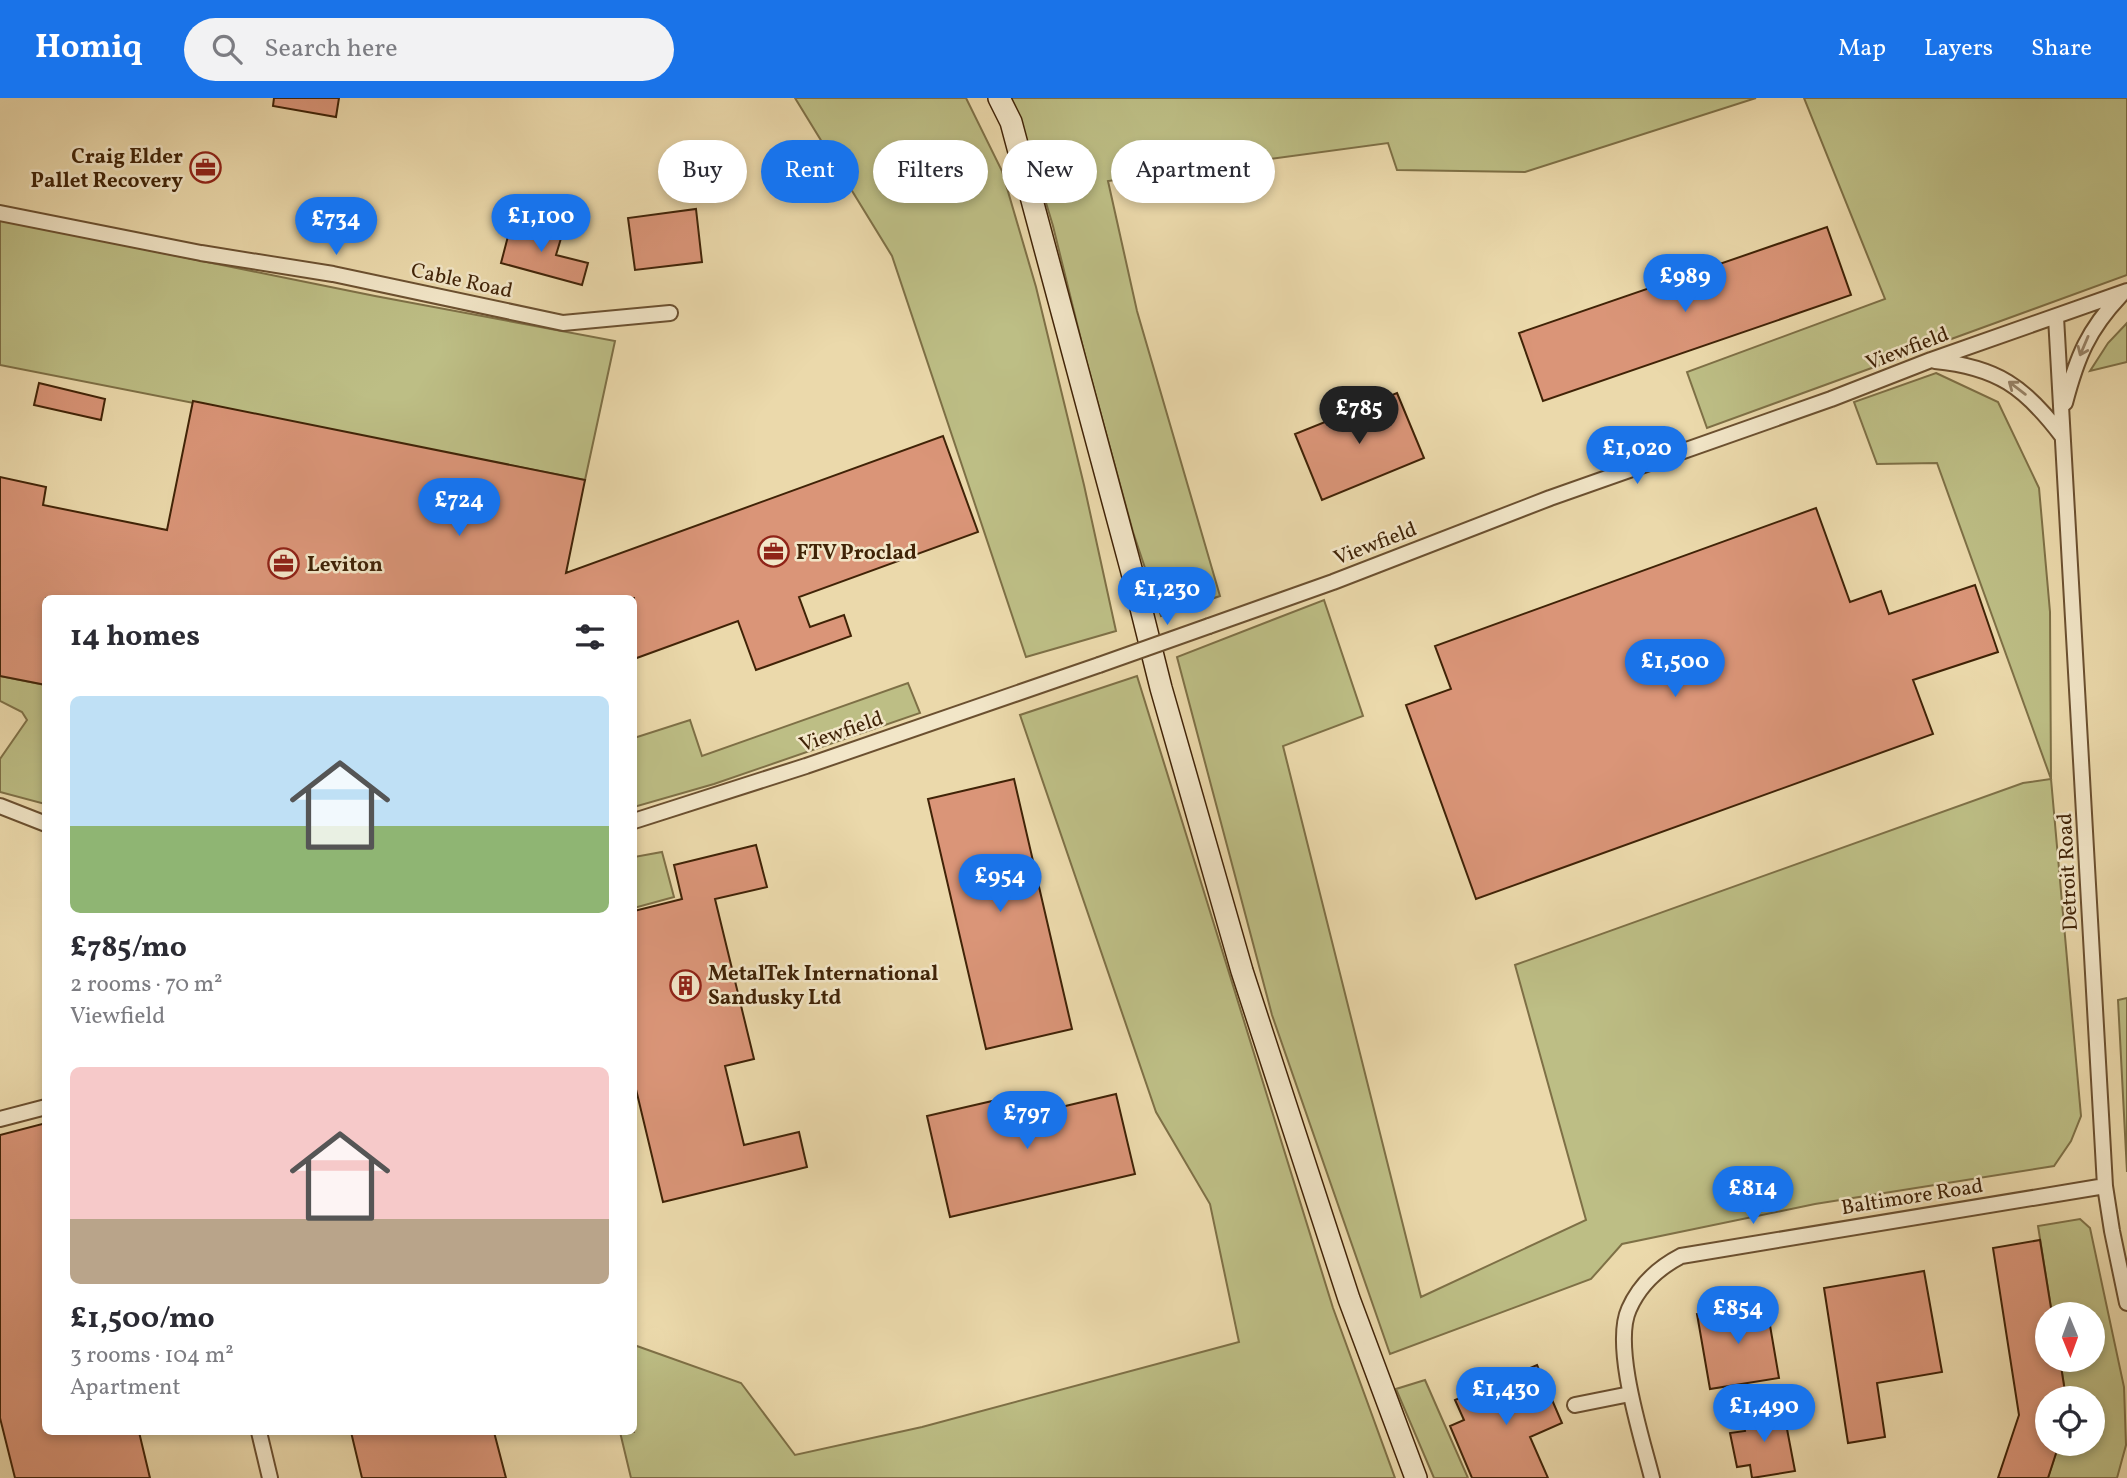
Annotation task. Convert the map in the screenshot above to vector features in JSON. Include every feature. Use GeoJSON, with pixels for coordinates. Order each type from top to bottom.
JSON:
{"type":"FeatureCollection","features":[{"type":"Feature","properties":{"kind":"main road"},"geometry":{"type":"LineString","coordinates":[[999,98],[1011,122],[1161,688],[1242,971],[1349,1299],[1416,1478]]}},
{"type":"Feature","properties":{"kind":"main road"},"geometry":{"type":"LineString","coordinates":[[1011,122],[1012,98]]}},
{"type":"Feature","properties":{"kind":"street","name":"Cable Road"},"geometry":{"type":"LineString","coordinates":[[0,213],[201,253],[333,274],[563,323],[670,313]]}},
{"type":"Feature","properties":{"kind":"street","name":"Viewfield"},"geometry":{"type":"LineString","coordinates":[[637,820],[806,766],[1100,665],[1333,582],[1550,498],[2126,291]]}},
{"type":"Feature","properties":{"kind":"street","name":"Detroit Road"},"geometry":{"type":"LineString","coordinates":[[2062,416],[2070,383],[2088,336],[2102,315],[2126,291]]}},
{"type":"Feature","properties":{"kind":"street","name":"Detroit Road"},"geometry":{"type":"LineString","coordinates":[[2056,317],[2105,1186],[2127,1303]]}},
{"type":"Feature","properties":{"kind":"street"},"geometry":{"type":"LineString","coordinates":[[1931,360],[1976,368],[2008,381],[2042,409],[2063,437]]}},
{"type":"Feature","properties":{"kind":"street"},"geometry":{"type":"LineString","coordinates":[[0,806],[42,822]]}},
{"type":"Feature","properties":{"kind":"street"},"geometry":{"type":"LineString","coordinates":[[0,1119],[42,1108]]}},
{"type":"Feature","properties":{"kind":"street","name":"Baltimore Road"},"geometry":{"type":"LineString","coordinates":[[1652,1478],[1630,1394],[1624,1344],[1628,1311],[1643,1285],[1661,1267],[1681,1256],[2105,1186]]}},
{"type":"Feature","properties":{"kind":"street"},"geometry":{"type":"LineString","coordinates":[[1575,1405],[1630,1394]]}},
{"type":"Feature","properties":{"kind":"street"},"geometry":{"type":"LineString","coordinates":[[260,1435],[270,1478]]}},
{"type":"Feature","properties":{"kind":"green space"},"geometry":{"type":"Polygon","coordinates":[[[795,98],[966,98],[987,140],[873,140],[873,203],[988,203],[988,143],[1002,171],[1002,203],[1011,203],[1036,287],[1116,631],[1026,657],[892,256],[859,202],[859,140],[821,140],[795,98]]]}},
{"type":"Feature","properties":{"kind":"green space"},"geometry":{"type":"Polygon","coordinates":[[[1012,98],[1756,98],[1525,172],[1397,170],[1388,143],[1275,158],[1275,140],[1111,140],[1111,181],[1108,181],[1111,203],[1137,311],[1220,596],[1161,616],[1133,532],[1046,203],[1097,203],[1097,140],[1023,140],[1011,122],[1012,98]]]}},
{"type":"Feature","properties":{"kind":"green space"},"geometry":{"type":"Polygon","coordinates":[[[1804,98],[2127,98],[2127,275],[1707,428],[1687,372],[1885,299],[1804,98]]]}},
{"type":"Feature","properties":{"kind":"green space"},"geometry":{"type":"Polygon","coordinates":[[[0,220],[375,296],[615,341],[585,480],[0,365],[0,220]]]}},
{"type":"Feature","properties":{"kind":"green space"},"geometry":{"type":"Polygon","coordinates":[[[2127,323],[2127,362],[2090,371],[2108,343],[2127,323]]]}},
{"type":"Feature","properties":{"kind":"green space"},"geometry":{"type":"Polygon","coordinates":[[[1936,373],[1998,402],[2039,488],[2050,612],[2051,779],[1937,463],[1877,464],[1854,402],[1936,373]]]}},
{"type":"Feature","properties":{"kind":"green space"},"geometry":{"type":"Polygon","coordinates":[[[1324,600],[1363,716],[1283,746],[1421,1297],[1586,1220],[1515,965],[2023,783],[2051,779],[2081,1116],[2071,1141],[2054,1166],[1815,1204],[1622,1244],[1591,1279],[1390,1354],[1272,1015],[1177,657],[1324,600]]]}},
{"type":"Feature","properties":{"kind":"green space"},"geometry":{"type":"Polygon","coordinates":[[[0,676],[42,684],[42,803],[0,792],[0,759],[27,720],[22,712],[0,701],[0,676]]]}},
{"type":"Feature","properties":{"kind":"green space"},"geometry":{"type":"Polygon","coordinates":[[[1137,676],[1333,1308],[1395,1478],[631,1478],[621,1435],[637,1435],[637,1346],[741,1383],[795,1455],[922,1427],[1239,1342],[1210,1204],[1156,1112],[1020,715],[1137,676]]]}},
{"type":"Feature","properties":{"kind":"green space"},"geometry":{"type":"Polygon","coordinates":[[[908,683],[920,713],[714,784],[637,806],[637,737],[690,720],[702,756],[908,683]]]}},
{"type":"Feature","properties":{"kind":"green space"},"geometry":{"type":"Polygon","coordinates":[[[662,852],[674,897],[637,907],[637,856],[662,852]]]}},
{"type":"Feature","properties":{"kind":"green space"},"geometry":{"type":"Polygon","coordinates":[[[2127,998],[2127,1172],[2118,1000],[2127,998]]]}},
{"type":"Feature","properties":{"kind":"green space"},"geometry":{"type":"Polygon","coordinates":[[[2080,1219],[2090,1228],[2124,1387],[2126,1445],[2117,1478],[2048,1478],[2055,1456],[2105,1456],[2105,1386],[2064,1386],[2062,1372],[2105,1372],[2105,1302],[2050,1302],[2038,1226],[2080,1219]]]}},
{"type":"Feature","properties":{"kind":"green space"},"geometry":{"type":"Polygon","coordinates":[[[1425,1380],[1468,1478],[1434,1478],[1396,1389],[1425,1380]]]}},
{"type":"Feature","properties":{"kind":"building"},"geometry":{"type":"Polygon","coordinates":[[[274,98],[339,98],[336,117],[273,106],[274,98]]]}},
{"type":"Feature","properties":{"kind":"building"},"geometry":{"type":"Polygon","coordinates":[[[696,209],[702,262],[635,270],[628,218],[696,209]]]}},
{"type":"Feature","properties":{"kind":"building"},"geometry":{"type":"Polygon","coordinates":[[[512,221],[562,235],[556,255],[588,263],[582,285],[501,263],[512,221]]]}},
{"type":"Feature","properties":{"kind":"building"},"geometry":{"type":"Polygon","coordinates":[[[1827,227],[1851,295],[1543,401],[1519,333],[1827,227]]]}},
{"type":"Feature","properties":{"kind":"building"},"geometry":{"type":"Polygon","coordinates":[[[39,383],[105,399],[101,420],[34,405],[39,383]]]}},
{"type":"Feature","properties":{"kind":"building"},"geometry":{"type":"Polygon","coordinates":[[[1397,393],[1424,458],[1322,500],[1295,434],[1397,393]]]}},
{"type":"Feature","properties":{"kind":"building","name":"Leviton"},"geometry":{"type":"Polygon","coordinates":[[[193,401],[585,480],[566,573],[943,436],[978,532],[799,597],[810,627],[844,615],[851,636],[756,670],[738,621],[637,658],[637,595],[42,595],[42,684],[0,676],[0,477],[46,487],[43,505],[167,530],[193,401]]]}},
{"type":"Feature","properties":{"kind":"building"},"geometry":{"type":"Polygon","coordinates":[[[1816,508],[1850,602],[1881,591],[1889,614],[1975,585],[1998,652],[1913,680],[1933,734],[1476,899],[1406,705],[1451,689],[1435,646],[1816,508]]]}},
{"type":"Feature","properties":{"kind":"building"},"geometry":{"type":"Polygon","coordinates":[[[1014,779],[1072,1029],[986,1049],[928,799],[1014,779]]]}},
{"type":"Feature","properties":{"kind":"building","name":"MetalTek International Sandusky Ltd"},"geometry":{"type":"Polygon","coordinates":[[[756,845],[767,887],[715,899],[754,1059],[725,1066],[744,1145],[799,1132],[807,1167],[663,1202],[637,1094],[637,910],[682,899],[674,865],[756,845]]]}},
{"type":"Feature","properties":{"kind":"building"},"geometry":{"type":"Polygon","coordinates":[[[1116,1094],[1135,1174],[950,1217],[927,1116],[1014,1096],[1019,1117],[1116,1094]]]}},
{"type":"Feature","properties":{"kind":"building"},"geometry":{"type":"Polygon","coordinates":[[[42,1124],[42,1435],[140,1435],[150,1478],[15,1478],[0,1418],[0,1135],[42,1124]]]}},
{"type":"Feature","properties":{"kind":"building"},"geometry":{"type":"Polygon","coordinates":[[[2040,1240],[2050,1302],[2035,1302],[2035,1372],[2062,1372],[2064,1386],[2035,1386],[2035,1456],[2055,1456],[2048,1478],[1998,1478],[2019,1415],[1993,1248],[2040,1240]]]}},
{"type":"Feature","properties":{"kind":"building"},"geometry":{"type":"Polygon","coordinates":[[[1924,1271],[1942,1372],[1877,1383],[1885,1437],[1848,1443],[1824,1288],[1924,1271]]]}},
{"type":"Feature","properties":{"kind":"building"},"geometry":{"type":"Polygon","coordinates":[[[1766,1302],[1779,1378],[1710,1389],[1697,1314],[1766,1302]]]}},
{"type":"Feature","properties":{"kind":"building"},"geometry":{"type":"Polygon","coordinates":[[[1537,1365],[1562,1423],[1530,1437],[1548,1478],[1472,1478],[1450,1426],[1464,1420],[1455,1400],[1537,1365]]]}},
{"type":"Feature","properties":{"kind":"building"},"geometry":{"type":"Polygon","coordinates":[[[1783,1408],[1795,1471],[1752,1478],[1750,1465],[1737,1467],[1730,1433],[1745,1431],[1742,1416],[1783,1408]]]}},
{"type":"Feature","properties":{"kind":"building"},"geometry":{"type":"Polygon","coordinates":[[[352,1435],[495,1435],[506,1478],[362,1478],[352,1435]]]}},
{"type":"Feature","properties":{"kind":"place","name":"Craig Elder Pallet Recovery"},"geometry":{"type":"Point","coordinates":[206,168]}},
{"type":"Feature","properties":{"kind":"place","name":"FTV Proclad"},"geometry":{"type":"Point","coordinates":[773,552]}},
{"type":"Feature","properties":{"kind":"place","name":"Leviton"},"geometry":{"type":"Point","coordinates":[284,564]}},
{"type":"Feature","properties":{"kind":"place","name":"MetalTek International Sandusky Ltd"},"geometry":{"type":"Point","coordinates":[685,985]}}]}
